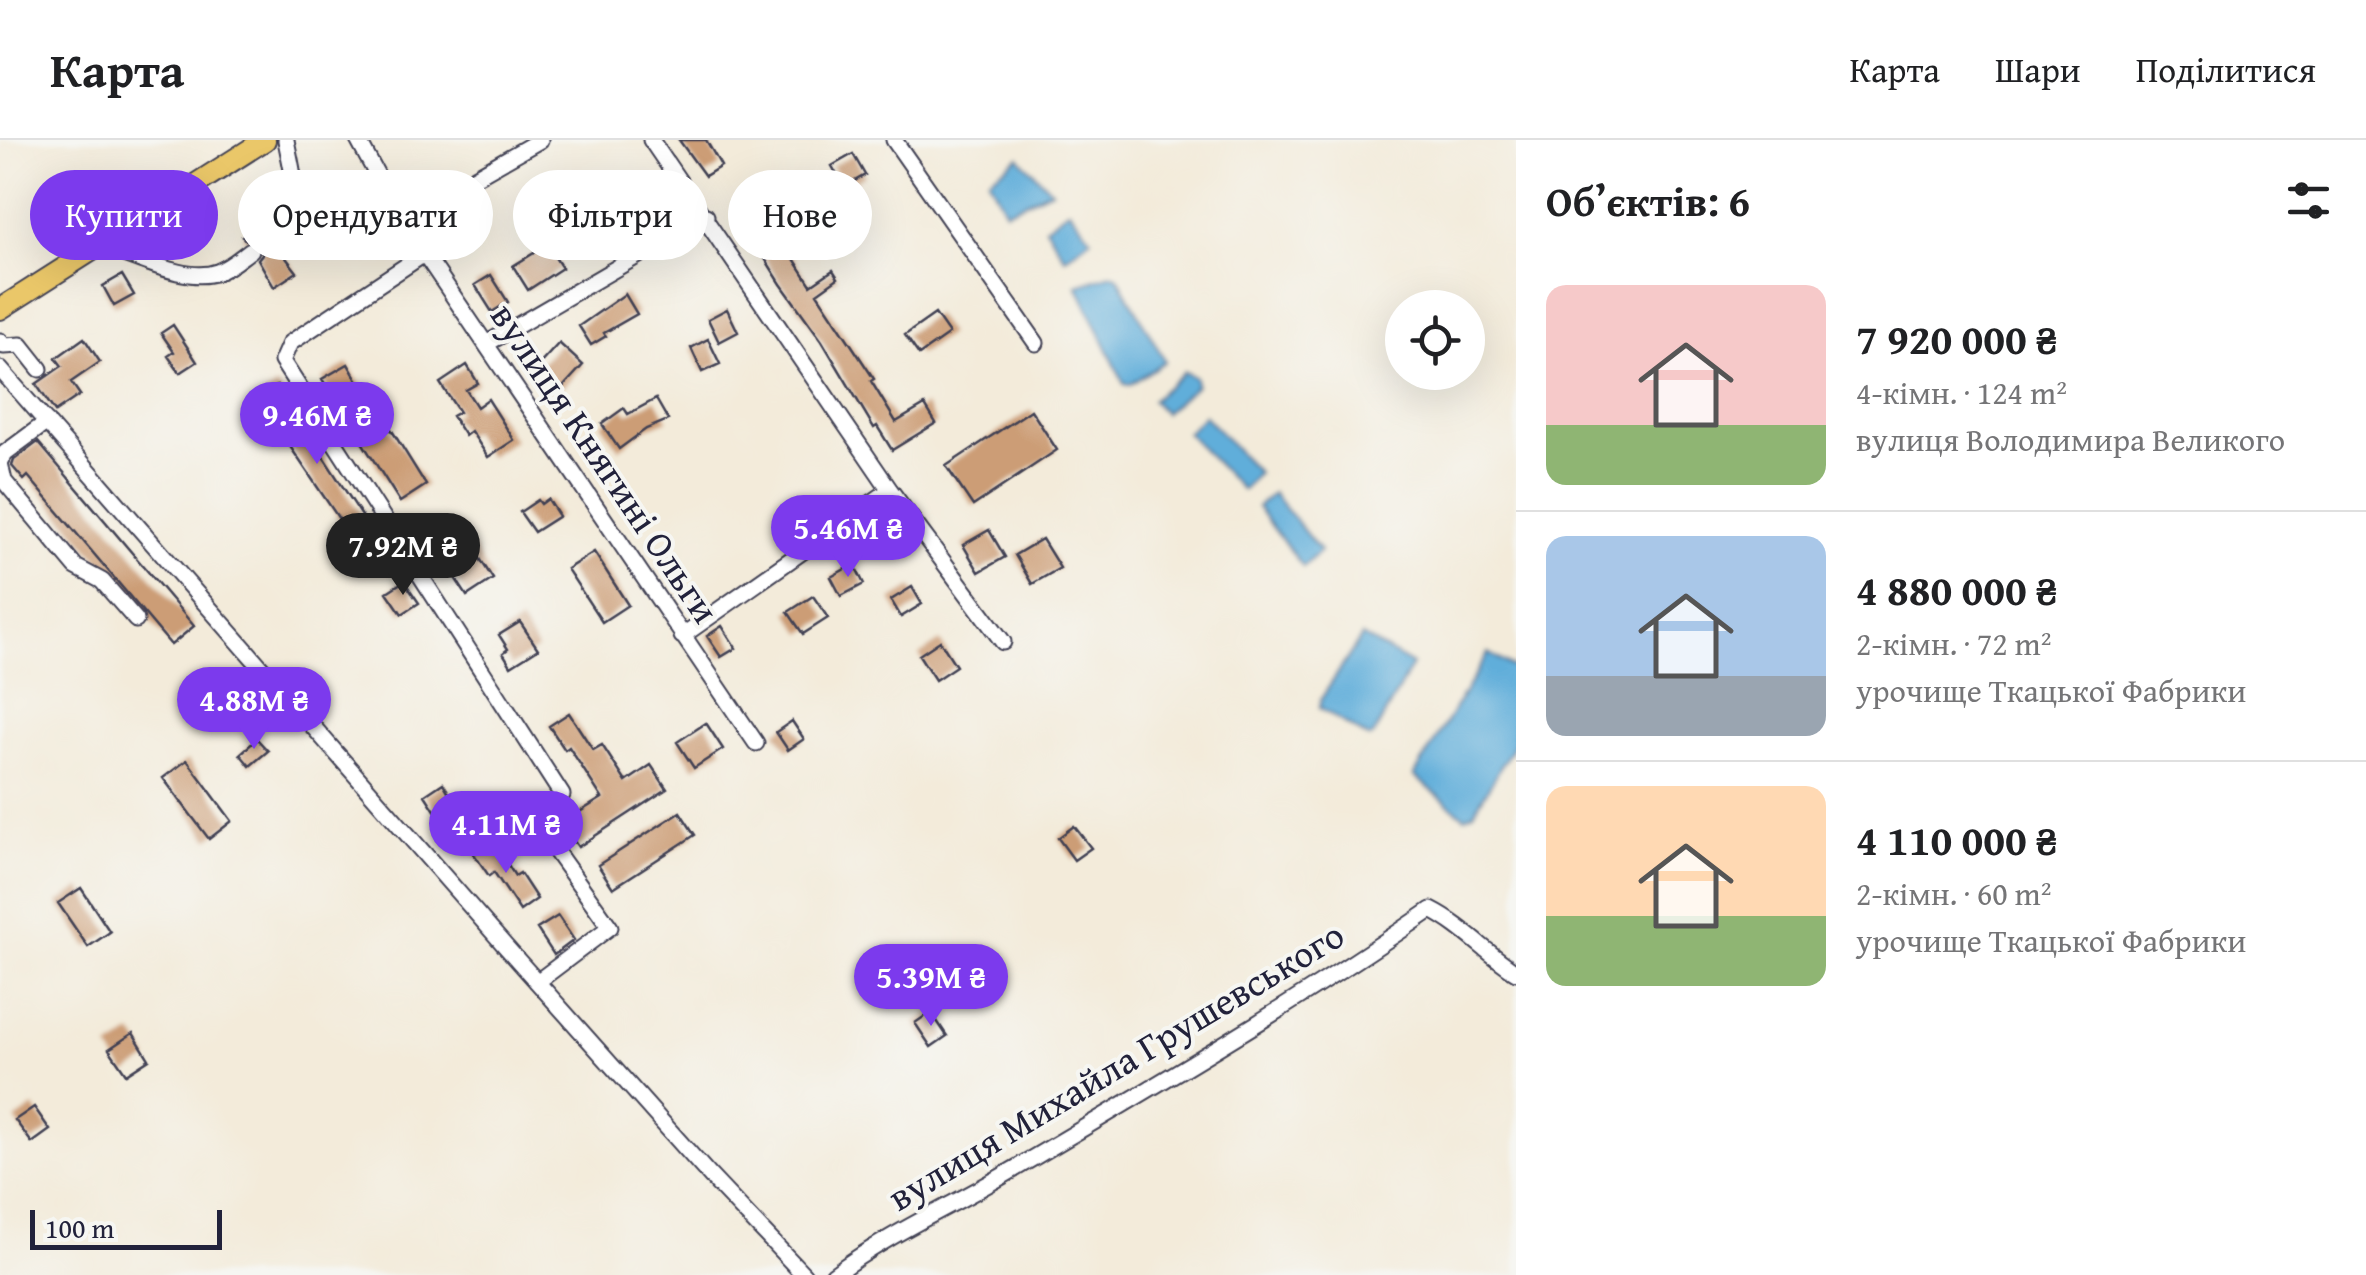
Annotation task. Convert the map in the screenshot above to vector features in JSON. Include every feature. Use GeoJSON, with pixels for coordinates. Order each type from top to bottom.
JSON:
{"type":"FeatureCollection","features":[{"type":"Feature","properties":{"kind":"main road"},"geometry":{"type":"LineString","coordinates":[[217,170],[264,140]]}},
{"type":"Feature","properties":{"kind":"main road"},"geometry":{"type":"LineString","coordinates":[[0,309],[77,260]]}},
{"type":"Feature","properties":{"kind":"street"},"geometry":{"type":"LineString","coordinates":[[286,140],[290,170]]}},
{"type":"Feature","properties":{"kind":"street","name":"вулиця Княгині Ольги"},"geometry":{"type":"LineString","coordinates":[[358,140],[374,170]]}},
{"type":"Feature","properties":{"kind":"street"},"geometry":{"type":"LineString","coordinates":[[487,170],[540,140]]}},
{"type":"Feature","properties":{"kind":"street"},"geometry":{"type":"LineString","coordinates":[[650,140],[672,170]]}},
{"type":"Feature","properties":{"kind":"street"},"geometry":{"type":"LineString","coordinates":[[894,140],[1036,343]]}},
{"type":"Feature","properties":{"kind":"street"},"geometry":{"type":"LineString","coordinates":[[708,219],[890,490],[1004,642]]}},
{"type":"Feature","properties":{"kind":"street"},"geometry":{"type":"LineString","coordinates":[[145,260],[173,272],[202,276],[219,272],[238,259]]}},
{"type":"Feature","properties":{"kind":"street"},"geometry":{"type":"LineString","coordinates":[[415,260],[290,343],[282,362],[562,795]]}},
{"type":"Feature","properties":{"kind":"street","name":"вулиця Княгині Ольги"},"geometry":{"type":"LineString","coordinates":[[428,260],[756,743]]}},
{"type":"Feature","properties":{"kind":"street"},"geometry":{"type":"LineString","coordinates":[[486,344],[630,260]]}},
{"type":"Feature","properties":{"kind":"street"},"geometry":{"type":"LineString","coordinates":[[0,341],[4,346],[21,344],[40,368]]}},
{"type":"Feature","properties":{"kind":"street"},"geometry":{"type":"LineString","coordinates":[[0,369],[537,982],[804,1275]]}},
{"type":"Feature","properties":{"kind":"street"},"geometry":{"type":"LineString","coordinates":[[47,422],[5,452],[0,462],[4,482],[76,567],[102,581],[136,620]]}},
{"type":"Feature","properties":{"kind":"street"},"geometry":{"type":"LineString","coordinates":[[682,636],[890,490]]}},
{"type":"Feature","properties":{"kind":"street"},"geometry":{"type":"LineString","coordinates":[[537,982],[610,927],[539,828]]}},
{"type":"Feature","properties":{"kind":"street","name":"вулиця Михайла Грушевського"},"geometry":{"type":"LineString","coordinates":[[833,1275],[1438,914],[1516,972]]}},
{"type":"Feature","properties":{"kind":"water"},"geometry":{"type":"Polygon","coordinates":[[[1019,157],[1051,190],[1006,211],[989,179],[1019,157]]]}},
{"type":"Feature","properties":{"kind":"water"},"geometry":{"type":"Polygon","coordinates":[[[1069,209],[1091,238],[1065,258],[1045,227],[1069,209]]]}},
{"type":"Feature","properties":{"kind":"water"},"geometry":{"type":"Polygon","coordinates":[[[1112,274],[1118,277],[1165,361],[1129,385],[1124,384],[1077,285],[1112,274]]]}},
{"type":"Feature","properties":{"kind":"water"},"geometry":{"type":"Polygon","coordinates":[[[1184,372],[1195,377],[1196,386],[1164,413],[1152,400],[1184,372]]]}},
{"type":"Feature","properties":{"kind":"water"},"geometry":{"type":"Polygon","coordinates":[[[1204,415],[1258,473],[1242,490],[1187,433],[1204,415]]]}},
{"type":"Feature","properties":{"kind":"water"},"geometry":{"type":"Polygon","coordinates":[[[1273,493],[1320,551],[1303,567],[1257,507],[1273,493]]]}},
{"type":"Feature","properties":{"kind":"water"},"geometry":{"type":"Polygon","coordinates":[[[1362,636],[1412,665],[1373,736],[1368,738],[1320,708],[1321,699],[1362,636]]]}},
{"type":"Feature","properties":{"kind":"water"},"geometry":{"type":"Polygon","coordinates":[[[1488,653],[1516,669],[1516,741],[1474,812],[1465,817],[1414,776],[1488,653]]]}},
{"type":"Feature","properties":{"kind":"building"},"geometry":{"type":"Polygon","coordinates":[[[679,140],[706,140],[721,166],[708,174],[708,170],[701,170],[679,140]]]}},
{"type":"Feature","properties":{"kind":"building"},"geometry":{"type":"Polygon","coordinates":[[[853,154],[862,170],[834,170],[832,166],[853,154]]]}},
{"type":"Feature","properties":{"kind":"building"},"geometry":{"type":"Polygon","coordinates":[[[259,260],[288,260],[297,272],[274,287],[259,260]]]}},
{"type":"Feature","properties":{"kind":"building"},"geometry":{"type":"Polygon","coordinates":[[[523,260],[557,260],[562,268],[528,290],[513,266],[523,260]]]}},
{"type":"Feature","properties":{"kind":"building"},"geometry":{"type":"Polygon","coordinates":[[[766,260],[795,260],[811,285],[833,270],[838,278],[817,293],[874,379],[871,381],[896,422],[925,405],[936,423],[892,450],[766,260]]]}},
{"type":"Feature","properties":{"kind":"building"},"geometry":{"type":"Polygon","coordinates":[[[122,275],[134,295],[114,306],[103,286],[122,275]]]}},
{"type":"Feature","properties":{"kind":"building"},"geometry":{"type":"Polygon","coordinates":[[[491,275],[508,302],[492,312],[475,285],[491,275]]]}},
{"type":"Feature","properties":{"kind":"building"},"geometry":{"type":"Polygon","coordinates":[[[625,294],[637,314],[591,345],[579,326],[625,294]]]}},
{"type":"Feature","properties":{"kind":"building"},"geometry":{"type":"Polygon","coordinates":[[[727,309],[738,332],[719,342],[708,319],[727,309]]]}},
{"type":"Feature","properties":{"kind":"building"},"geometry":{"type":"Polygon","coordinates":[[[935,314],[949,334],[919,355],[905,335],[935,314]]]}},
{"type":"Feature","properties":{"kind":"building"},"geometry":{"type":"Polygon","coordinates":[[[173,325],[197,362],[180,373],[168,356],[174,352],[161,333],[173,325]]]}},
{"type":"Feature","properties":{"kind":"building"},"geometry":{"type":"Polygon","coordinates":[[[84,338],[100,362],[71,382],[80,395],[55,412],[36,384],[62,366],[56,358],[84,338]]]}},
{"type":"Feature","properties":{"kind":"building"},"geometry":{"type":"Polygon","coordinates":[[[708,339],[720,364],[702,372],[691,348],[708,339]]]}},
{"type":"Feature","properties":{"kind":"building"},"geometry":{"type":"Polygon","coordinates":[[[559,343],[583,365],[562,388],[538,366],[559,343]]]}},
{"type":"Feature","properties":{"kind":"building"},"geometry":{"type":"Polygon","coordinates":[[[348,364],[387,431],[391,429],[426,485],[400,502],[322,379],[348,364]]]}},
{"type":"Feature","properties":{"kind":"building"},"geometry":{"type":"Polygon","coordinates":[[[467,365],[478,383],[466,390],[477,407],[488,399],[514,440],[488,457],[471,431],[465,436],[452,416],[459,412],[440,383],[467,365]]]}},
{"type":"Feature","properties":{"kind":"building"},"geometry":{"type":"Polygon","coordinates":[[[277,386],[377,539],[360,550],[258,399],[277,386]]]}},
{"type":"Feature","properties":{"kind":"building"},"geometry":{"type":"Polygon","coordinates":[[[656,399],[668,420],[646,429],[619,449],[602,424],[624,408],[628,414],[656,399]]]}},
{"type":"Feature","properties":{"kind":"building"},"geometry":{"type":"Polygon","coordinates":[[[1031,410],[1057,450],[973,506],[946,466],[1031,410]]]}},
{"type":"Feature","properties":{"kind":"building"},"geometry":{"type":"Polygon","coordinates":[[[38,442],[194,626],[171,645],[28,476],[24,480],[12,466],[14,460],[38,442]]]}},
{"type":"Feature","properties":{"kind":"building"},"geometry":{"type":"Polygon","coordinates":[[[548,499],[559,516],[534,532],[520,512],[538,500],[541,504],[548,499]]]}},
{"type":"Feature","properties":{"kind":"building"},"geometry":{"type":"Polygon","coordinates":[[[459,526],[493,579],[467,596],[433,544],[459,526]]]}},
{"type":"Feature","properties":{"kind":"building"},"geometry":{"type":"Polygon","coordinates":[[[989,530],[1005,557],[979,572],[963,545],[989,530]]]}},
{"type":"Feature","properties":{"kind":"building"},"geometry":{"type":"Polygon","coordinates":[[[1042,539],[1060,568],[1032,584],[1015,555],[1042,539]]]}},
{"type":"Feature","properties":{"kind":"building"},"geometry":{"type":"Polygon","coordinates":[[[594,552],[628,605],[602,622],[567,569],[594,552]]]}},
{"type":"Feature","properties":{"kind":"building"},"geometry":{"type":"Polygon","coordinates":[[[854,564],[864,584],[841,596],[831,577],[854,564]]]}},
{"type":"Feature","properties":{"kind":"building"},"geometry":{"type":"Polygon","coordinates":[[[404,581],[419,603],[402,614],[387,592],[404,581]]]}},
{"type":"Feature","properties":{"kind":"building"},"geometry":{"type":"Polygon","coordinates":[[[912,587],[922,604],[901,617],[891,600],[912,587]]]}},
{"type":"Feature","properties":{"kind":"building"},"geometry":{"type":"Polygon","coordinates":[[[813,596],[828,618],[803,634],[788,612],[813,596]]]}},
{"type":"Feature","properties":{"kind":"building"},"geometry":{"type":"Polygon","coordinates":[[[520,622],[538,649],[511,666],[503,653],[508,649],[499,635],[520,622]]]}},
{"type":"Feature","properties":{"kind":"building"},"geometry":{"type":"Polygon","coordinates":[[[722,626],[736,648],[721,657],[707,636],[722,626]]]}},
{"type":"Feature","properties":{"kind":"building"},"geometry":{"type":"Polygon","coordinates":[[[940,641],[956,666],[935,680],[919,655],[940,641]]]}},
{"type":"Feature","properties":{"kind":"building"},"geometry":{"type":"Polygon","coordinates":[[[569,713],[593,750],[602,745],[626,782],[651,765],[667,789],[578,847],[562,823],[602,798],[569,747],[565,750],[549,726],[569,713]]]}},
{"type":"Feature","properties":{"kind":"building"},"geometry":{"type":"Polygon","coordinates":[[[792,721],[804,739],[788,750],[776,732],[792,721]]]}},
{"type":"Feature","properties":{"kind":"building"},"geometry":{"type":"Polygon","coordinates":[[[706,723],[723,749],[694,768],[677,742],[706,723]]]}},
{"type":"Feature","properties":{"kind":"building"},"geometry":{"type":"Polygon","coordinates":[[[257,739],[268,751],[250,766],[240,754],[257,739]]]}},
{"type":"Feature","properties":{"kind":"building"},"geometry":{"type":"Polygon","coordinates":[[[187,760],[232,821],[209,839],[163,778],[187,760]]]}},
{"type":"Feature","properties":{"kind":"building"},"geometry":{"type":"Polygon","coordinates":[[[443,783],[456,804],[438,815],[425,795],[443,783]]]}},
{"type":"Feature","properties":{"kind":"building"},"geometry":{"type":"Polygon","coordinates":[[[680,812],[695,835],[613,888],[598,865],[680,812]]]}},
{"type":"Feature","properties":{"kind":"building"},"geometry":{"type":"Polygon","coordinates":[[[1074,826],[1091,848],[1074,860],[1058,838],[1074,826]]]}},
{"type":"Feature","properties":{"kind":"building"},"geometry":{"type":"Polygon","coordinates":[[[493,841],[515,876],[520,873],[537,899],[520,911],[494,872],[489,876],[474,854],[493,841]]]}},
{"type":"Feature","properties":{"kind":"building"},"geometry":{"type":"Polygon","coordinates":[[[81,888],[110,932],[88,947],[58,903],[81,888]]]}},
{"type":"Feature","properties":{"kind":"building"},"geometry":{"type":"Polygon","coordinates":[[[558,916],[574,940],[554,955],[537,929],[558,916]]]}},
{"type":"Feature","properties":{"kind":"building"},"geometry":{"type":"Polygon","coordinates":[[[931,1012],[947,1036],[931,1047],[915,1023],[931,1012]]]}},
{"type":"Feature","properties":{"kind":"building"},"geometry":{"type":"Polygon","coordinates":[[[133,1033],[149,1059],[126,1074],[109,1049],[133,1033]]]}},
{"type":"Feature","properties":{"kind":"building"},"geometry":{"type":"Polygon","coordinates":[[[34,1107],[50,1130],[32,1143],[15,1120],[34,1107]]]}}]}
